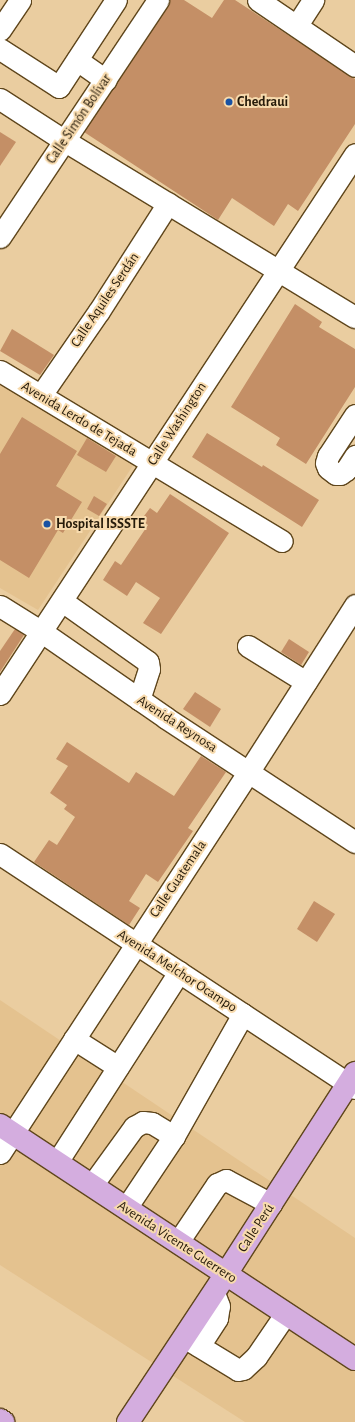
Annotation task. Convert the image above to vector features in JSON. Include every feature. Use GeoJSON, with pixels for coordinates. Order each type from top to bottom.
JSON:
{"type":"FeatureCollection","features":[{"type":"Feature","properties":{"kind":"main road","name":"Calle Perú"},"geometry":{"type":"LineString","coordinates":[[128,1422],[192,1341],[214,1293],[271,1204],[353,1082]]}},
{"type":"Feature","properties":{"kind":"main road","name":"Avenida Vicente Guerrero"},"geometry":{"type":"LineString","coordinates":[[6,1129],[355,1358]]}},
{"type":"Feature","properties":{"kind":"street"},"geometry":{"type":"LineString","coordinates":[[0,30],[20,0]]}},
{"type":"Feature","properties":{"kind":"street"},"geometry":{"type":"LineString","coordinates":[[0,49],[59,87],[116,0]]}},
{"type":"Feature","properties":{"kind":"street","name":"Calle Simón Bolívar"},"geometry":{"type":"LineString","coordinates":[[0,237],[158,0]]}},
{"type":"Feature","properties":{"kind":"street"},"geometry":{"type":"LineString","coordinates":[[258,0],[297,25],[355,66]]}},
{"type":"Feature","properties":{"kind":"street"},"geometry":{"type":"LineString","coordinates":[[297,25],[313,0]]}},
{"type":"Feature","properties":{"kind":"street"},"geometry":{"type":"LineString","coordinates":[[76,60],[106,80]]}},
{"type":"Feature","properties":{"kind":"street"},"geometry":{"type":"LineString","coordinates":[[0,99],[65,141],[355,317]]}},
{"type":"Feature","properties":{"kind":"street","name":"Calle Washington"},"geometry":{"type":"LineString","coordinates":[[0,694],[62,602],[355,154]]}},
{"type":"Feature","properties":{"kind":"street","name":"Calle Aquiles Serdán"},"geometry":{"type":"LineString","coordinates":[[40,395],[99,311],[168,203]]}},
{"type":"Feature","properties":{"kind":"street","name":"Avenida Lerdo de Tejada"},"geometry":{"type":"LineString","coordinates":[[0,372],[282,541]]}},
{"type":"Feature","properties":{"kind":"street"},"geometry":{"type":"LineString","coordinates":[[355,415],[328,456],[326,463],[332,471],[336,474],[340,474],[346,470],[355,456]]}},
{"type":"Feature","properties":{"kind":"street"},"geometry":{"type":"LineString","coordinates":[[62,602],[148,662],[149,669],[138,699]]}},
{"type":"Feature","properties":{"kind":"street","name":"Avenida Reynosa"},"geometry":{"type":"LineString","coordinates":[[0,606],[42,632],[138,699],[355,842]]}},
{"type":"Feature","properties":{"kind":"street","name":"Calle Guatemala"},"geometry":{"type":"LineString","coordinates":[[0,1153],[6,1129],[74,1039],[355,606]]}},
{"type":"Feature","properties":{"kind":"street"},"geometry":{"type":"LineString","coordinates":[[248,646],[306,682]]}},
{"type":"Feature","properties":{"kind":"street","name":"Avenida Melchor Ocampo"},"geometry":{"type":"LineString","coordinates":[[0,854],[243,1014],[353,1082]]}},
{"type":"Feature","properties":{"kind":"street"},"geometry":{"type":"LineString","coordinates":[[57,1162],[179,972]]}},
{"type":"Feature","properties":{"kind":"street"},"geometry":{"type":"LineString","coordinates":[[126,1208],[174,1136],[243,1014]]}},
{"type":"Feature","properties":{"kind":"street"},"geometry":{"type":"LineString","coordinates":[[74,1039],[118,1067]]}},
{"type":"Feature","properties":{"kind":"street"},"geometry":{"type":"LineString","coordinates":[[92,1186],[134,1127],[143,1122],[152,1123],[174,1136]]}},
{"type":"Feature","properties":{"kind":"street"},"geometry":{"type":"LineString","coordinates":[[178,1242],[217,1184],[226,1180],[271,1204]]}},
{"type":"Feature","properties":{"kind":"street"},"geometry":{"type":"LineString","coordinates":[[192,1341],[238,1370],[243,1369],[256,1357],[286,1313]]}},
{"type":"Feature","properties":{"kind":"shaded area","name":"Hospital ISSSTE"},"geometry":{"type":"Polygon","coordinates":[[[0,377],[136,461],[38,610],[0,588],[0,377]]]}},
{"type":"Feature","properties":{"kind":"shaded area"},"geometry":{"type":"Polygon","coordinates":[[[0,1000],[355,1238],[355,1422],[245,1422],[0,1265],[0,1000]]]}},
{"type":"Feature","properties":{"kind":"building","name":"Chedraui"},"geometry":{"type":"Polygon","coordinates":[[[170,0],[184,0],[212,18],[224,0],[235,0],[355,79],[355,124],[298,211],[288,204],[274,226],[232,198],[218,220],[84,132],[168,7],[170,0]]]}},
{"type":"Feature","properties":{"kind":"building"},"geometry":{"type":"Polygon","coordinates":[[[0,132],[16,142],[0,166],[0,132]]]}},
{"type":"Feature","properties":{"kind":"building"},"geometry":{"type":"Polygon","coordinates":[[[295,304],[322,322],[319,327],[355,349],[355,387],[306,464],[276,445],[280,438],[231,407],[295,304]]]}},
{"type":"Feature","properties":{"kind":"building"},"geometry":{"type":"Polygon","coordinates":[[[12,329],[54,355],[40,375],[0,351],[12,329]]]}},
{"type":"Feature","properties":{"kind":"building"},"geometry":{"type":"Polygon","coordinates":[[[22,417],[77,451],[56,486],[82,502],[63,533],[58,530],[29,578],[0,560],[0,454],[22,417]]]}},
{"type":"Feature","properties":{"kind":"building"},"geometry":{"type":"Polygon","coordinates":[[[207,433],[262,467],[263,465],[319,500],[302,527],[192,457],[207,433]]]}},
{"type":"Feature","properties":{"kind":"building"},"geometry":{"type":"Polygon","coordinates":[[[87,438],[116,456],[106,472],[77,455],[87,438]]]}},
{"type":"Feature","properties":{"kind":"building"},"geometry":{"type":"Polygon","coordinates":[[[170,494],[229,533],[161,634],[143,623],[160,598],[136,582],[127,596],[103,580],[115,561],[121,565],[148,525],[141,520],[150,508],[157,513],[170,494]]]}},
{"type":"Feature","properties":{"kind":"building"},"geometry":{"type":"Polygon","coordinates":[[[94,496],[107,504],[99,516],[87,509],[94,496]]]}},
{"type":"Feature","properties":{"kind":"building"},"geometry":{"type":"Polygon","coordinates":[[[15,629],[24,635],[0,672],[0,651],[15,629]]]}},
{"type":"Feature","properties":{"kind":"building"},"geometry":{"type":"Polygon","coordinates":[[[289,639],[309,652],[301,665],[281,652],[289,639]]]}},
{"type":"Feature","properties":{"kind":"building"},"geometry":{"type":"Polygon","coordinates":[[[195,692],[221,709],[210,727],[183,709],[195,692]]]}},
{"type":"Feature","properties":{"kind":"building"},"geometry":{"type":"Polygon","coordinates":[[[67,742],[129,783],[136,772],[174,796],[201,756],[226,772],[188,828],[193,831],[158,882],[146,874],[129,901],[140,908],[129,925],[34,862],[49,840],[57,845],[75,817],[64,809],[67,805],[50,793],[68,766],[56,759],[67,742]]]}},
{"type":"Feature","properties":{"kind":"building"},"geometry":{"type":"Polygon","coordinates":[[[314,901],[335,914],[317,942],[297,929],[314,901]]]}},
{"type":"Feature","properties":{"kind":"place","name":"Chedraui"},"geometry":{"type":"Point","coordinates":[229,102]}},
{"type":"Feature","properties":{"kind":"place","name":"Hospital ISSSTE"},"geometry":{"type":"Point","coordinates":[47,524]}}]}
